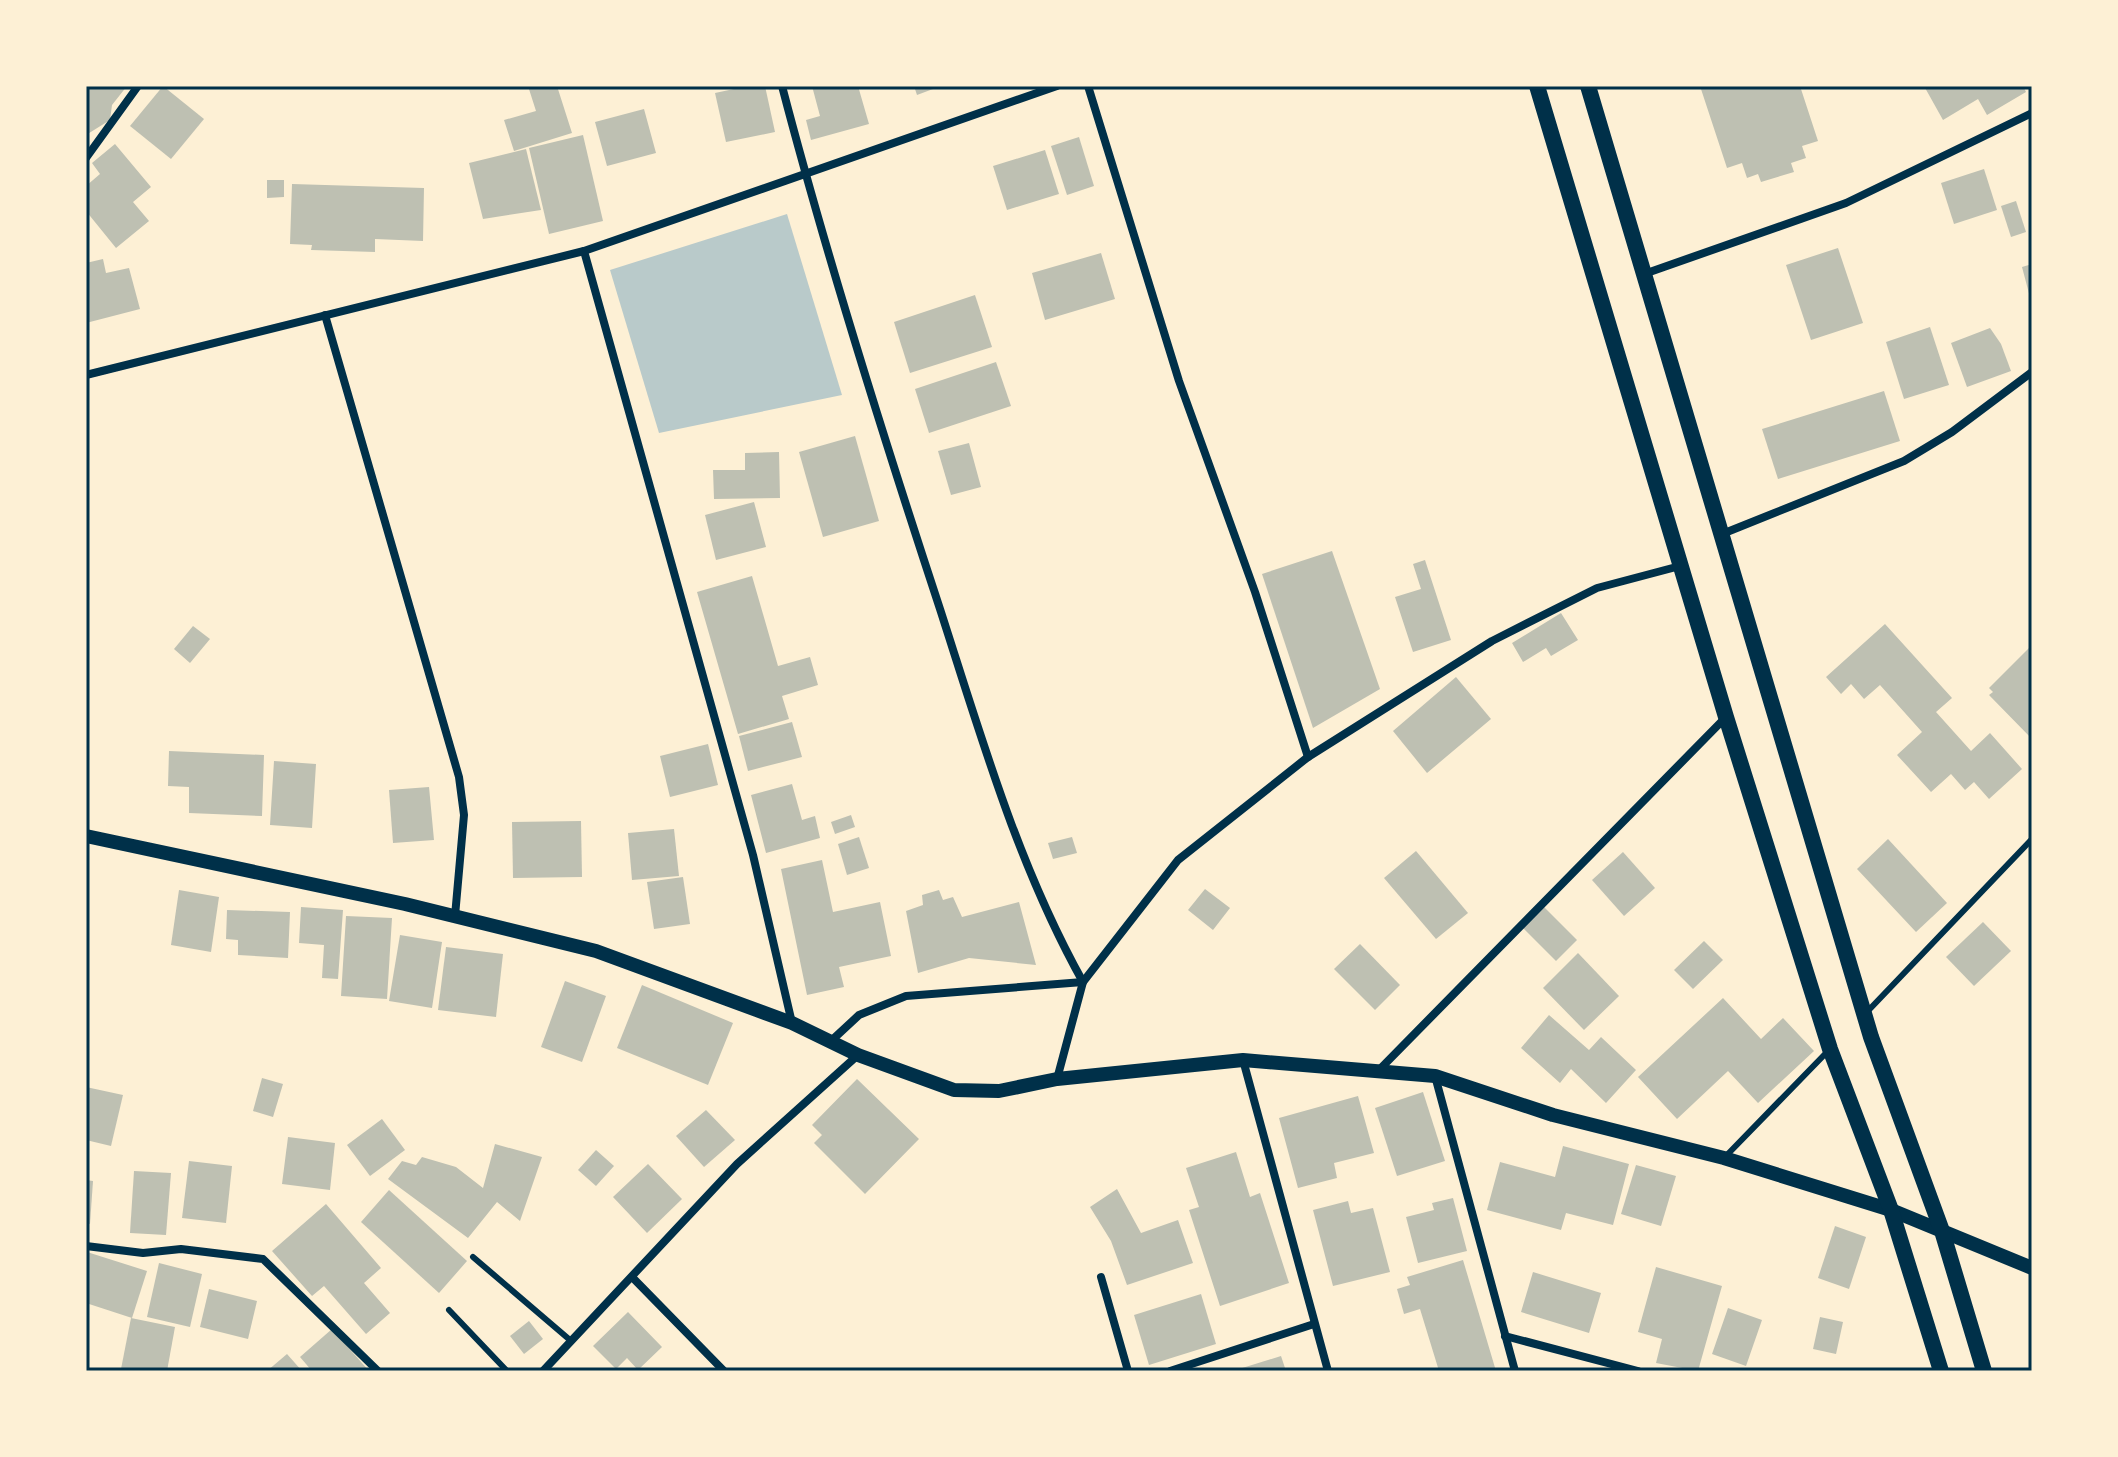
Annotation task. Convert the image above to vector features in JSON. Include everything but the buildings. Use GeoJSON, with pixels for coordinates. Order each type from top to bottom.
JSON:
{"type":"FeatureCollection","features":[{"type":"Feature","properties":{"kind":"main road"},"geometry":{"type":"LineString","coordinates":[[1537,86],[1726,717],[1830,1049],[1891,1210],[1941,1371]]}},
{"type":"Feature","properties":{"kind":"main road"},"geometry":{"type":"LineString","coordinates":[[1588,86],[1864,1015],[1942,1231],[1984,1371]]}},
{"type":"Feature","properties":{"kind":"street"},"geometry":{"type":"LineString","coordinates":[[86,158],[138,86]]}},
{"type":"Feature","properties":{"kind":"street"},"geometry":{"type":"LineString","coordinates":[[782,86],[860,366],[990,766],[1051,926],[1083,982]]}},
{"type":"Feature","properties":{"kind":"street"},"geometry":{"type":"LineString","coordinates":[[86,375],[584,251],[1057,86]]}},
{"type":"Feature","properties":{"kind":"street"},"geometry":{"type":"LineString","coordinates":[[1088,86],[1179,381],[1255,592],[1308,757]]}},
{"type":"Feature","properties":{"kind":"street"},"geometry":{"type":"LineString","coordinates":[[1644,274],[1846,203],[2032,113]]}},
{"type":"Feature","properties":{"kind":"street"},"geometry":{"type":"LineString","coordinates":[[584,251],[753,855],[792,1023]]}},
{"type":"Feature","properties":{"kind":"street"},"geometry":{"type":"LineString","coordinates":[[325,315],[459,777],[464,815],[455,916]]}},
{"type":"Feature","properties":{"kind":"street"},"geometry":{"type":"LineString","coordinates":[[1722,534],[1904,461],[1952,432],[2032,372]]}},
{"type":"Feature","properties":{"kind":"street"},"geometry":{"type":"LineString","coordinates":[[1057,1079],[1083,982],[1178,860],[1308,757],[1492,641],[1597,588],[1681,565]]}},
{"type":"Feature","properties":{"kind":"street"},"geometry":{"type":"LineString","coordinates":[[1380,1069],[1726,717]]}},
{"type":"Feature","properties":{"kind":"street"},"geometry":{"type":"LineString","coordinates":[[86,836],[455,916],[596,951],[792,1023],[858,1055],[954,1090],[999,1091],[1057,1079],[1243,1060],[1380,1069],[1435,1076],[1553,1115],[1724,1158],[1891,1210],[2032,1268]]}},
{"type":"Feature","properties":{"kind":"street"},"geometry":{"type":"LineString","coordinates":[[831,1041],[859,1015],[906,996],[1083,982]]}},
{"type":"Feature","properties":{"kind":"street"},"geometry":{"type":"LineString","coordinates":[[543,1371],[737,1164],[858,1055]]}},
{"type":"Feature","properties":{"kind":"street"},"geometry":{"type":"LineString","coordinates":[[1243,1060],[1328,1371]]}},
{"type":"Feature","properties":{"kind":"street"},"geometry":{"type":"LineString","coordinates":[[1435,1076],[1515,1371]]}},
{"type":"Feature","properties":{"kind":"street"},"geometry":{"type":"LineString","coordinates":[[86,1246],[143,1253],[181,1249],[263,1259],[378,1371]]}},
{"type":"Feature","properties":{"kind":"street"},"geometry":{"type":"LineString","coordinates":[[632,1277],[724,1371]]}},
{"type":"Feature","properties":{"kind":"street"},"geometry":{"type":"LineString","coordinates":[[1101,1277],[1128,1371]]}},
{"type":"Feature","properties":{"kind":"street"},"geometry":{"type":"LineString","coordinates":[[1170,1371],[1314,1324]]}},
{"type":"Feature","properties":{"kind":"street"},"geometry":{"type":"LineString","coordinates":[[1505,1336],[1638,1371]]}},
{"type":"Feature","properties":{"kind":"lane"},"geometry":{"type":"LineString","coordinates":[[1864,1015],[2032,839]]}},
{"type":"Feature","properties":{"kind":"lane"},"geometry":{"type":"LineString","coordinates":[[1724,1158],[1830,1049]]}},
{"type":"Feature","properties":{"kind":"lane"},"geometry":{"type":"LineString","coordinates":[[473,1257],[570,1340]]}},
{"type":"Feature","properties":{"kind":"lane"},"geometry":{"type":"LineString","coordinates":[[449,1310],[507,1371]]}},
{"type":"Feature","properties":{"kind":"shaded area"},"geometry":{"type":"Polygon","coordinates":[[[787,214],[842,395],[659,433],[610,270],[787,214]]]}}]}
